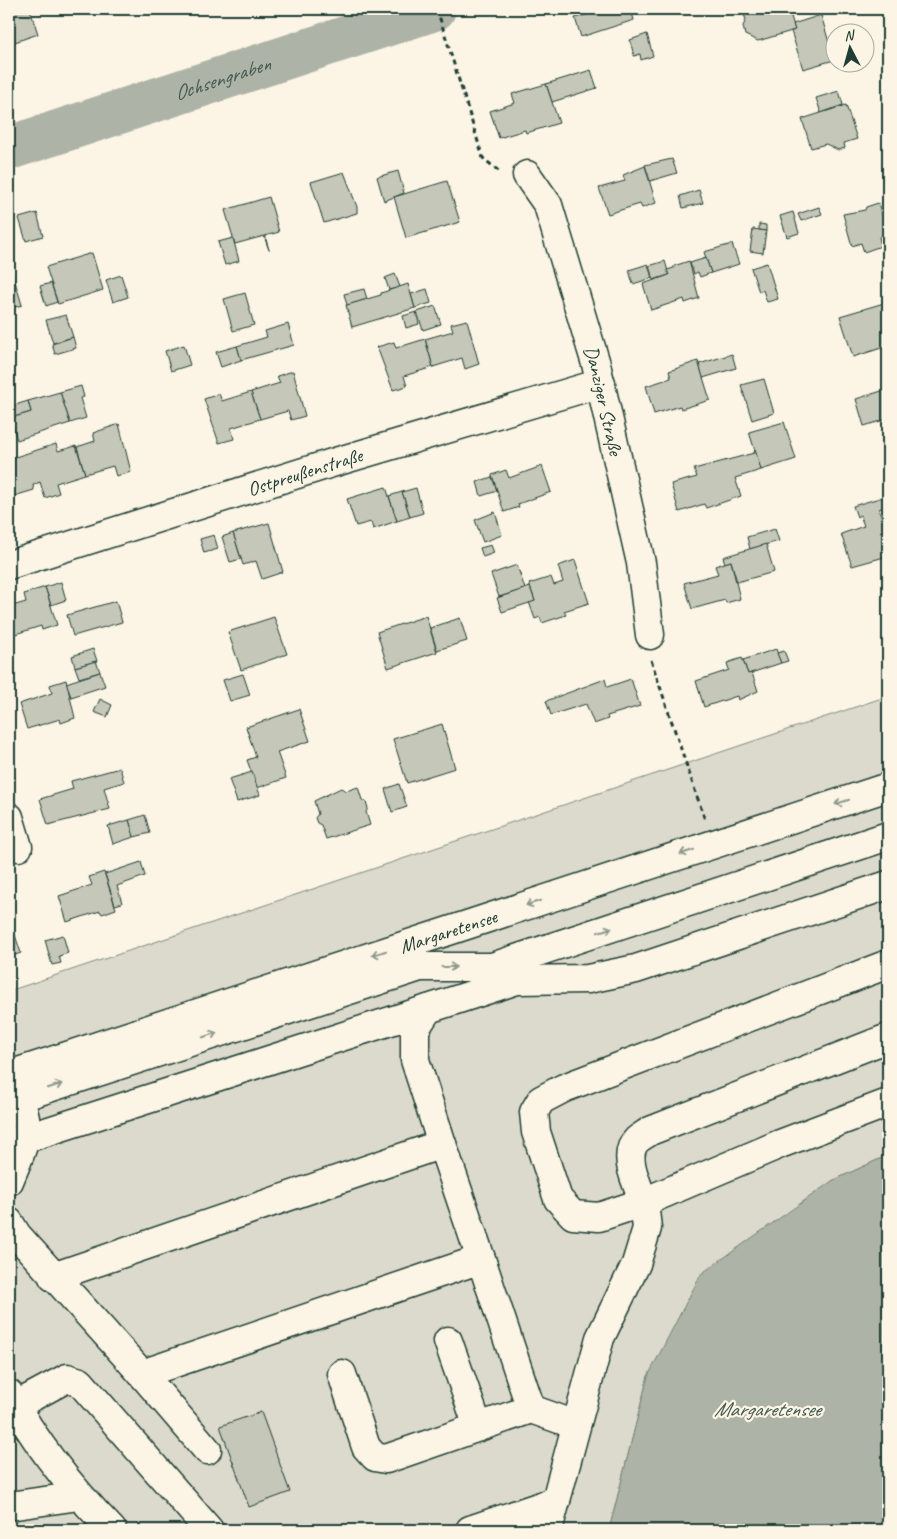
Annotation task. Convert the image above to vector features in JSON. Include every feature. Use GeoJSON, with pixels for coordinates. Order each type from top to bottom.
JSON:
{"type":"FeatureCollection","features":[{"type":"Feature","properties":{"kind":"street","name":"Danziger Straße"},"geometry":{"type":"LineString","coordinates":[[527,175],[548,205],[601,383],[641,562],[650,635]]}},
{"type":"Feature","properties":{"kind":"street","name":"Ostpreußenstraße"},"geometry":{"type":"LineString","coordinates":[[9,565],[332,464],[601,383]]}},
{"type":"Feature","properties":{"kind":"street","name":"Margaretensee"},"geometry":{"type":"LineString","coordinates":[[11,1088],[713,844],[888,787]]}},
{"type":"Feature","properties":{"kind":"street"},"geometry":{"type":"LineString","coordinates":[[9,817],[18,847]]}},
{"type":"Feature","properties":{"kind":"street","name":"Margaretensee"},"geometry":{"type":"LineString","coordinates":[[11,1088],[365,985],[420,967],[492,967],[888,836]]}},
{"type":"Feature","properties":{"kind":"street"},"geometry":{"type":"LineString","coordinates":[[27,1138],[517,980],[588,979],[636,969],[888,885]]}},
{"type":"Feature","properties":{"kind":"street"},"geometry":{"type":"LineString","coordinates":[[888,964],[564,1088],[541,1100],[534,1112],[536,1132],[558,1199],[574,1215],[598,1217],[644,1202],[780,1144],[888,1103]]}},
{"type":"Feature","properties":{"kind":"street"},"geometry":{"type":"LineString","coordinates":[[492,967],[517,980]]}},
{"type":"Feature","properties":{"kind":"street"},"geometry":{"type":"LineString","coordinates":[[365,985],[394,1009],[398,1018]]}},
{"type":"Feature","properties":{"kind":"street"},"geometry":{"type":"LineString","coordinates":[[428,1009],[415,1029],[415,1060],[531,1409]]}},
{"type":"Feature","properties":{"kind":"street"},"geometry":{"type":"LineString","coordinates":[[548,1530],[600,1338],[636,1264],[647,1228],[644,1202],[632,1168],[630,1152],[635,1141],[650,1131],[888,1038]]}},
{"type":"Feature","properties":{"kind":"street"},"geometry":{"type":"LineString","coordinates":[[9,1181],[27,1138],[27,1127],[11,1088]]}},
{"type":"Feature","properties":{"kind":"street"},"geometry":{"type":"LineString","coordinates":[[53,1277],[442,1144]]}},
{"type":"Feature","properties":{"kind":"street"},"geometry":{"type":"LineString","coordinates":[[9,1222],[17,1236],[142,1374],[207,1450]]}},
{"type":"Feature","properties":{"kind":"street"},"geometry":{"type":"LineString","coordinates":[[142,1374],[482,1259]]}},
{"type":"Feature","properties":{"kind":"street"},"geometry":{"type":"LineString","coordinates":[[448,1341],[478,1427]]}},
{"type":"Feature","properties":{"kind":"street"},"geometry":{"type":"LineString","coordinates":[[342,1374],[366,1447],[375,1457],[386,1459],[531,1409],[576,1425]]}},
{"type":"Feature","properties":{"kind":"street"},"geometry":{"type":"LineString","coordinates":[[112,1530],[79,1496],[14,1412],[67,1378],[80,1382],[209,1530]]}},
{"type":"Feature","properties":{"kind":"street"},"geometry":{"type":"LineString","coordinates":[[9,1506],[79,1496]]}},
{"type":"Feature","properties":{"kind":"street"},"geometry":{"type":"LineString","coordinates":[[470,1530],[556,1501]]}},
{"type":"Feature","properties":{"kind":"path"},"geometry":{"type":"LineString","coordinates":[[437,9],[483,158],[502,174],[527,175]]}},
{"type":"Feature","properties":{"kind":"path"},"geometry":{"type":"LineString","coordinates":[[650,635],[650,658],[713,844]]}},
{"type":"Feature","properties":{"kind":"shaded area"},"geometry":{"type":"Polygon","coordinates":[[[888,696],[888,1155],[832,1181],[648,1376],[609,1530],[9,1530],[9,991],[888,696]]]}},
{"type":"Feature","properties":{"kind":"water","name":"Margaretensee"},"geometry":{"type":"Polygon","coordinates":[[[888,1155],[888,1530],[609,1530],[648,1376],[701,1274],[832,1181],[888,1155]]]}},
{"type":"Feature","properties":{"kind":"building"},"geometry":{"type":"Polygon","coordinates":[[[9,9],[30,9],[38,34],[9,44],[9,9]]]}},
{"type":"Feature","properties":{"kind":"building"},"geometry":{"type":"Polygon","coordinates":[[[607,9],[631,9],[634,20],[581,37],[575,18],[607,9]]]}},
{"type":"Feature","properties":{"kind":"building"},"geometry":{"type":"Polygon","coordinates":[[[742,9],[789,9],[795,30],[758,41],[745,35],[743,26],[746,20],[742,9]]]}},
{"type":"Feature","properties":{"kind":"building"},"geometry":{"type":"Polygon","coordinates":[[[821,15],[824,25],[824,63],[803,69],[791,31],[795,30],[793,24],[821,15]]]}},
{"type":"Feature","properties":{"kind":"building"},"geometry":{"type":"Polygon","coordinates":[[[647,34],[653,56],[641,60],[640,54],[634,56],[630,40],[647,34]]]}},
{"type":"Feature","properties":{"kind":"building"},"geometry":{"type":"Polygon","coordinates":[[[591,70],[597,88],[552,102],[546,84],[591,70]]]}},
{"type":"Feature","properties":{"kind":"building"},"geometry":{"type":"Polygon","coordinates":[[[546,84],[559,123],[526,133],[525,130],[499,138],[490,111],[515,103],[512,94],[546,84]]]}},
{"type":"Feature","properties":{"kind":"building"},"geometry":{"type":"Polygon","coordinates":[[[839,91],[843,105],[821,113],[816,98],[839,91]]]}},
{"type":"Feature","properties":{"kind":"building"},"geometry":{"type":"Polygon","coordinates":[[[846,105],[857,139],[844,143],[845,148],[838,150],[826,144],[811,148],[802,119],[846,105]]]}},
{"type":"Feature","properties":{"kind":"building"},"geometry":{"type":"Polygon","coordinates":[[[672,159],[677,173],[650,181],[645,165],[672,159]]]}},
{"type":"Feature","properties":{"kind":"building"},"geometry":{"type":"Polygon","coordinates":[[[645,166],[656,203],[642,208],[640,204],[608,214],[599,188],[625,181],[623,175],[645,166]]]}},
{"type":"Feature","properties":{"kind":"building"},"geometry":{"type":"Polygon","coordinates":[[[398,171],[404,193],[384,201],[377,177],[398,171]]]}},
{"type":"Feature","properties":{"kind":"building"},"geometry":{"type":"Polygon","coordinates":[[[344,172],[357,207],[357,213],[324,223],[311,182],[344,172]]]}},
{"type":"Feature","properties":{"kind":"building"},"geometry":{"type":"Polygon","coordinates":[[[447,181],[460,222],[406,238],[394,197],[447,181]]]}},
{"type":"Feature","properties":{"kind":"building"},"geometry":{"type":"Polygon","coordinates":[[[699,190],[703,203],[683,208],[680,196],[699,190]]]}},
{"type":"Feature","properties":{"kind":"building"},"geometry":{"type":"Polygon","coordinates":[[[269,197],[279,232],[265,236],[269,250],[264,236],[235,244],[225,210],[269,197]]]}},
{"type":"Feature","properties":{"kind":"building"},"geometry":{"type":"Polygon","coordinates":[[[878,203],[888,234],[879,237],[881,246],[864,252],[861,243],[852,246],[843,214],[865,210],[866,207],[878,203]]]}},
{"type":"Feature","properties":{"kind":"building"},"geometry":{"type":"Polygon","coordinates":[[[819,207],[822,214],[801,221],[798,214],[819,207]]]}},
{"type":"Feature","properties":{"kind":"building"},"geometry":{"type":"Polygon","coordinates":[[[793,212],[799,233],[787,237],[780,216],[793,212]]]}},
{"type":"Feature","properties":{"kind":"building"},"geometry":{"type":"Polygon","coordinates":[[[37,213],[43,236],[26,241],[19,218],[37,213]]]}},
{"type":"Feature","properties":{"kind":"building"},"geometry":{"type":"Polygon","coordinates":[[[759,224],[766,225],[766,231],[759,230],[759,224]]]}},
{"type":"Feature","properties":{"kind":"building"},"geometry":{"type":"Polygon","coordinates":[[[753,229],[766,231],[763,253],[750,251],[753,229]]]}},
{"type":"Feature","properties":{"kind":"building"},"geometry":{"type":"Polygon","coordinates":[[[233,238],[239,261],[225,265],[218,242],[233,238]]]}},
{"type":"Feature","properties":{"kind":"building"},"geometry":{"type":"Polygon","coordinates":[[[732,244],[739,264],[711,273],[704,252],[732,244]]]}},
{"type":"Feature","properties":{"kind":"building"},"geometry":{"type":"Polygon","coordinates":[[[92,253],[103,290],[58,304],[46,267],[92,253]]]}},
{"type":"Feature","properties":{"kind":"building"},"geometry":{"type":"Polygon","coordinates":[[[706,258],[711,273],[700,277],[698,272],[694,274],[690,263],[706,258]]]}},
{"type":"Feature","properties":{"kind":"building"},"geometry":{"type":"Polygon","coordinates":[[[665,261],[669,275],[653,280],[649,266],[665,261]]]}},
{"type":"Feature","properties":{"kind":"building"},"geometry":{"type":"Polygon","coordinates":[[[689,261],[699,298],[685,303],[684,299],[651,310],[643,284],[669,275],[667,270],[689,261]]]}},
{"type":"Feature","properties":{"kind":"building"},"geometry":{"type":"Polygon","coordinates":[[[767,263],[778,299],[767,302],[763,290],[759,292],[751,268],[767,263]]]}},
{"type":"Feature","properties":{"kind":"building"},"geometry":{"type":"Polygon","coordinates":[[[648,264],[652,278],[633,284],[629,270],[648,264]]]}},
{"type":"Feature","properties":{"kind":"building"},"geometry":{"type":"Polygon","coordinates":[[[11,268],[22,305],[9,309],[9,269],[11,268]]]}},
{"type":"Feature","properties":{"kind":"building"},"geometry":{"type":"Polygon","coordinates":[[[395,274],[400,287],[389,290],[385,278],[395,274]]]}},
{"type":"Feature","properties":{"kind":"building"},"geometry":{"type":"Polygon","coordinates":[[[121,275],[128,297],[113,302],[106,280],[121,275]]]}},
{"type":"Feature","properties":{"kind":"building"},"geometry":{"type":"Polygon","coordinates":[[[51,283],[57,302],[46,306],[40,286],[51,283]]]}},
{"type":"Feature","properties":{"kind":"building"},"geometry":{"type":"Polygon","coordinates":[[[408,284],[415,308],[352,327],[346,305],[381,295],[381,293],[408,284]]]}},
{"type":"Feature","properties":{"kind":"building"},"geometry":{"type":"Polygon","coordinates":[[[364,289],[367,299],[347,305],[344,294],[364,289]]]}},
{"type":"Feature","properties":{"kind":"building"},"geometry":{"type":"Polygon","coordinates":[[[427,289],[431,303],[415,308],[411,294],[427,289]]]}},
{"type":"Feature","properties":{"kind":"building"},"geometry":{"type":"Polygon","coordinates":[[[245,293],[254,325],[233,331],[224,299],[245,293]]]}},
{"type":"Feature","properties":{"kind":"building"},"geometry":{"type":"Polygon","coordinates":[[[884,303],[888,315],[888,346],[853,357],[840,316],[884,303]]]}},
{"type":"Feature","properties":{"kind":"building"},"geometry":{"type":"Polygon","coordinates":[[[435,306],[441,324],[423,330],[417,312],[435,306]]]}},
{"type":"Feature","properties":{"kind":"building"},"geometry":{"type":"Polygon","coordinates":[[[416,312],[419,324],[406,328],[403,316],[416,312]]]}},
{"type":"Feature","properties":{"kind":"building"},"geometry":{"type":"Polygon","coordinates":[[[66,315],[73,337],[53,343],[46,320],[66,315]]]}},
{"type":"Feature","properties":{"kind":"building"},"geometry":{"type":"Polygon","coordinates":[[[467,320],[479,364],[465,369],[462,358],[433,367],[425,339],[453,331],[451,324],[467,320]]]}},
{"type":"Feature","properties":{"kind":"building"},"geometry":{"type":"Polygon","coordinates":[[[288,324],[294,345],[241,360],[237,346],[267,337],[265,331],[288,324]]]}},
{"type":"Feature","properties":{"kind":"building"},"geometry":{"type":"Polygon","coordinates":[[[73,337],[76,348],[55,354],[52,344],[73,337]]]}},
{"type":"Feature","properties":{"kind":"building"},"geometry":{"type":"Polygon","coordinates":[[[425,339],[433,367],[404,376],[407,386],[393,390],[377,347],[394,342],[396,348],[425,339]]]}},
{"type":"Feature","properties":{"kind":"building"},"geometry":{"type":"Polygon","coordinates":[[[184,345],[190,365],[171,371],[165,351],[184,345]]]}},
{"type":"Feature","properties":{"kind":"building"},"geometry":{"type":"Polygon","coordinates":[[[237,346],[241,360],[221,367],[216,352],[237,346]]]}},
{"type":"Feature","properties":{"kind":"building"},"geometry":{"type":"Polygon","coordinates":[[[732,354],[736,368],[703,378],[699,364],[732,354]]]}},
{"type":"Feature","properties":{"kind":"building"},"geometry":{"type":"Polygon","coordinates":[[[698,361],[710,400],[681,409],[680,406],[654,414],[646,386],[671,378],[669,371],[698,361]]]}},
{"type":"Feature","properties":{"kind":"building"},"geometry":{"type":"Polygon","coordinates":[[[293,371],[305,416],[291,420],[288,411],[260,419],[251,392],[280,383],[277,376],[293,371]]]}},
{"type":"Feature","properties":{"kind":"building"},"geometry":{"type":"Polygon","coordinates":[[[764,379],[774,413],[752,420],[741,385],[764,379]]]}},
{"type":"Feature","properties":{"kind":"building"},"geometry":{"type":"Polygon","coordinates":[[[81,386],[84,397],[80,398],[86,418],[70,423],[60,392],[81,386]]]}},
{"type":"Feature","properties":{"kind":"building"},"geometry":{"type":"Polygon","coordinates":[[[888,389],[888,419],[864,426],[856,399],[888,389]]]}},
{"type":"Feature","properties":{"kind":"building"},"geometry":{"type":"Polygon","coordinates":[[[60,392],[70,423],[17,440],[10,418],[31,412],[28,401],[60,392]]]}},
{"type":"Feature","properties":{"kind":"building"},"geometry":{"type":"Polygon","coordinates":[[[251,392],[260,419],[231,428],[234,439],[219,443],[204,399],[219,394],[222,401],[251,392]]]}},
{"type":"Feature","properties":{"kind":"building"},"geometry":{"type":"Polygon","coordinates":[[[28,401],[31,412],[10,418],[9,407],[28,401]]]}},
{"type":"Feature","properties":{"kind":"building"},"geometry":{"type":"Polygon","coordinates":[[[784,422],[796,459],[761,470],[749,432],[784,422]]]}},
{"type":"Feature","properties":{"kind":"building"},"geometry":{"type":"Polygon","coordinates":[[[119,424],[131,472],[116,476],[113,466],[85,474],[77,447],[95,441],[93,433],[119,424]]]}},
{"type":"Feature","properties":{"kind":"building"},"geometry":{"type":"Polygon","coordinates":[[[56,444],[58,451],[76,446],[85,474],[56,483],[59,493],[45,498],[40,482],[33,485],[34,490],[14,496],[9,482],[9,459],[56,444]]]}},
{"type":"Feature","properties":{"kind":"building"},"geometry":{"type":"Polygon","coordinates":[[[755,449],[761,470],[735,478],[741,496],[706,508],[704,504],[679,512],[671,484],[697,477],[694,469],[754,453],[755,449]]]}},
{"type":"Feature","properties":{"kind":"building"},"geometry":{"type":"Polygon","coordinates":[[[542,466],[551,492],[518,504],[519,507],[504,512],[492,475],[506,470],[509,478],[542,466]]]}},
{"type":"Feature","properties":{"kind":"building"},"geometry":{"type":"Polygon","coordinates":[[[492,477],[497,491],[481,496],[477,482],[492,477]]]}},
{"type":"Feature","properties":{"kind":"building"},"geometry":{"type":"Polygon","coordinates":[[[386,487],[397,521],[373,529],[371,522],[356,526],[347,499],[386,487]]]}},
{"type":"Feature","properties":{"kind":"building"},"geometry":{"type":"Polygon","coordinates":[[[416,488],[423,513],[410,517],[402,492],[416,488]]]}},
{"type":"Feature","properties":{"kind":"building"},"geometry":{"type":"Polygon","coordinates":[[[402,492],[410,517],[397,521],[389,496],[402,492]]]}},
{"type":"Feature","properties":{"kind":"building"},"geometry":{"type":"Polygon","coordinates":[[[886,496],[888,506],[879,509],[888,539],[888,556],[852,566],[841,534],[864,526],[860,515],[857,517],[853,506],[886,496]]]}},
{"type":"Feature","properties":{"kind":"building"},"geometry":{"type":"Polygon","coordinates":[[[495,512],[502,535],[483,542],[475,520],[495,512]]]}},
{"type":"Feature","properties":{"kind":"building"},"geometry":{"type":"Polygon","coordinates":[[[269,523],[283,572],[262,579],[256,561],[243,565],[233,533],[269,523]]]}},
{"type":"Feature","properties":{"kind":"building"},"geometry":{"type":"Polygon","coordinates":[[[775,529],[779,541],[750,549],[747,537],[775,529]]]}},
{"type":"Feature","properties":{"kind":"building"},"geometry":{"type":"Polygon","coordinates":[[[233,533],[241,559],[230,562],[222,537],[233,533]]]}},
{"type":"Feature","properties":{"kind":"building"},"geometry":{"type":"Polygon","coordinates":[[[214,535],[218,549],[204,553],[200,539],[214,535]]]}},
{"type":"Feature","properties":{"kind":"building"},"geometry":{"type":"Polygon","coordinates":[[[766,544],[774,572],[737,582],[731,561],[725,563],[723,557],[766,544]]]}},
{"type":"Feature","properties":{"kind":"building"},"geometry":{"type":"Polygon","coordinates":[[[491,545],[494,553],[483,557],[480,548],[491,545]]]}},
{"type":"Feature","properties":{"kind":"building"},"geometry":{"type":"Polygon","coordinates":[[[575,560],[589,603],[564,611],[566,615],[542,623],[540,617],[535,619],[529,602],[535,601],[529,584],[551,577],[554,585],[563,582],[558,566],[575,560]]]}},
{"type":"Feature","properties":{"kind":"building"},"geometry":{"type":"Polygon","coordinates":[[[731,561],[740,599],[726,603],[725,600],[692,609],[684,583],[718,574],[715,566],[731,561]]]}},
{"type":"Feature","properties":{"kind":"building"},"geometry":{"type":"Polygon","coordinates":[[[517,565],[525,589],[499,597],[491,574],[517,565]]]}},
{"type":"Feature","properties":{"kind":"building"},"geometry":{"type":"Polygon","coordinates":[[[61,582],[66,600],[51,605],[45,587],[61,582]]]}},
{"type":"Feature","properties":{"kind":"building"},"geometry":{"type":"Polygon","coordinates":[[[45,587],[57,625],[42,630],[41,626],[9,636],[9,607],[26,602],[24,594],[45,587]]]}},
{"type":"Feature","properties":{"kind":"building"},"geometry":{"type":"Polygon","coordinates":[[[530,587],[535,601],[502,612],[497,598],[530,587]]]}},
{"type":"Feature","properties":{"kind":"building"},"geometry":{"type":"Polygon","coordinates":[[[116,601],[122,622],[73,636],[67,615],[116,601]]]}},
{"type":"Feature","properties":{"kind":"building"},"geometry":{"type":"Polygon","coordinates":[[[426,616],[437,652],[388,668],[377,632],[426,616]]]}},
{"type":"Feature","properties":{"kind":"building"},"geometry":{"type":"Polygon","coordinates":[[[274,617],[287,654],[241,670],[228,632],[274,617]]]}},
{"type":"Feature","properties":{"kind":"building"},"geometry":{"type":"Polygon","coordinates":[[[460,618],[467,641],[437,650],[430,628],[460,618]]]}},
{"type":"Feature","properties":{"kind":"building"},"geometry":{"type":"Polygon","coordinates":[[[93,649],[97,661],[75,667],[72,656],[93,649]]]}},
{"type":"Feature","properties":{"kind":"building"},"geometry":{"type":"Polygon","coordinates":[[[776,649],[781,663],[748,674],[743,660],[776,649]]]}},
{"type":"Feature","properties":{"kind":"building"},"geometry":{"type":"Polygon","coordinates":[[[784,651],[788,661],[781,663],[777,653],[784,651]]]}},
{"type":"Feature","properties":{"kind":"building"},"geometry":{"type":"Polygon","coordinates":[[[742,658],[748,674],[752,673],[758,691],[738,700],[737,696],[704,707],[696,681],[729,670],[727,663],[742,658]]]}},
{"type":"Feature","properties":{"kind":"building"},"geometry":{"type":"Polygon","coordinates":[[[96,661],[100,672],[79,678],[75,667],[96,661]]]}},
{"type":"Feature","properties":{"kind":"building"},"geometry":{"type":"Polygon","coordinates":[[[100,672],[105,686],[71,697],[66,683],[100,672]]]}},
{"type":"Feature","properties":{"kind":"building"},"geometry":{"type":"Polygon","coordinates":[[[243,674],[250,695],[230,701],[223,680],[243,674]]]}},
{"type":"Feature","properties":{"kind":"building"},"geometry":{"type":"Polygon","coordinates":[[[605,679],[607,687],[631,679],[640,706],[607,716],[608,719],[594,724],[586,704],[551,715],[546,701],[605,679]]]}},
{"type":"Feature","properties":{"kind":"building"},"geometry":{"type":"Polygon","coordinates":[[[66,680],[75,718],[61,723],[60,719],[27,729],[19,704],[52,693],[50,685],[66,680]]]}},
{"type":"Feature","properties":{"kind":"building"},"geometry":{"type":"Polygon","coordinates":[[[100,699],[112,705],[107,717],[94,712],[100,699]]]}},
{"type":"Feature","properties":{"kind":"building"},"geometry":{"type":"Polygon","coordinates":[[[299,709],[310,741],[277,752],[286,778],[257,788],[247,760],[256,757],[246,727],[299,709]]]}},
{"type":"Feature","properties":{"kind":"building"},"geometry":{"type":"Polygon","coordinates":[[[442,724],[455,768],[407,783],[393,739],[442,724]]]}},
{"type":"Feature","properties":{"kind":"building"},"geometry":{"type":"Polygon","coordinates":[[[120,768],[124,782],[104,788],[110,809],[48,825],[40,799],[73,789],[71,781],[120,768]]]}},
{"type":"Feature","properties":{"kind":"building"},"geometry":{"type":"Polygon","coordinates":[[[252,772],[260,795],[237,802],[229,779],[252,772]]]}},
{"type":"Feature","properties":{"kind":"building"},"geometry":{"type":"Polygon","coordinates":[[[399,784],[407,807],[392,812],[385,789],[399,784]]]}},
{"type":"Feature","properties":{"kind":"building"},"geometry":{"type":"Polygon","coordinates":[[[358,787],[362,800],[366,802],[368,808],[366,812],[370,825],[326,839],[321,825],[317,823],[315,818],[318,814],[314,801],[341,788],[346,791],[358,787]]]}},
{"type":"Feature","properties":{"kind":"building"},"geometry":{"type":"Polygon","coordinates":[[[145,815],[150,833],[134,837],[129,820],[145,815]]]}},
{"type":"Feature","properties":{"kind":"building"},"geometry":{"type":"Polygon","coordinates":[[[129,820],[134,837],[113,844],[108,826],[129,820]]]}},
{"type":"Feature","properties":{"kind":"building"},"geometry":{"type":"Polygon","coordinates":[[[141,862],[145,876],[117,886],[122,903],[115,905],[105,874],[141,862]]]}},
{"type":"Feature","properties":{"kind":"building"},"geometry":{"type":"Polygon","coordinates":[[[104,872],[116,909],[102,914],[100,911],[67,922],[59,896],[92,885],[89,877],[104,872]]]}},
{"type":"Feature","properties":{"kind":"building"},"geometry":{"type":"Polygon","coordinates":[[[9,917],[21,953],[9,957],[9,917]]]}},
{"type":"Feature","properties":{"kind":"building"},"geometry":{"type":"Polygon","coordinates":[[[63,935],[68,953],[59,956],[61,963],[52,965],[45,940],[63,935]]]}},
{"type":"Feature","properties":{"kind":"building"},"geometry":{"type":"Polygon","coordinates":[[[261,1412],[290,1492],[249,1507],[220,1426],[261,1412]]]}},
{"type":"Feature","properties":{"kind":"waterway","name":"Ochsengraben"},"geometry":{"type":"LineString","coordinates":[[9,148],[434,9]]}}]}
